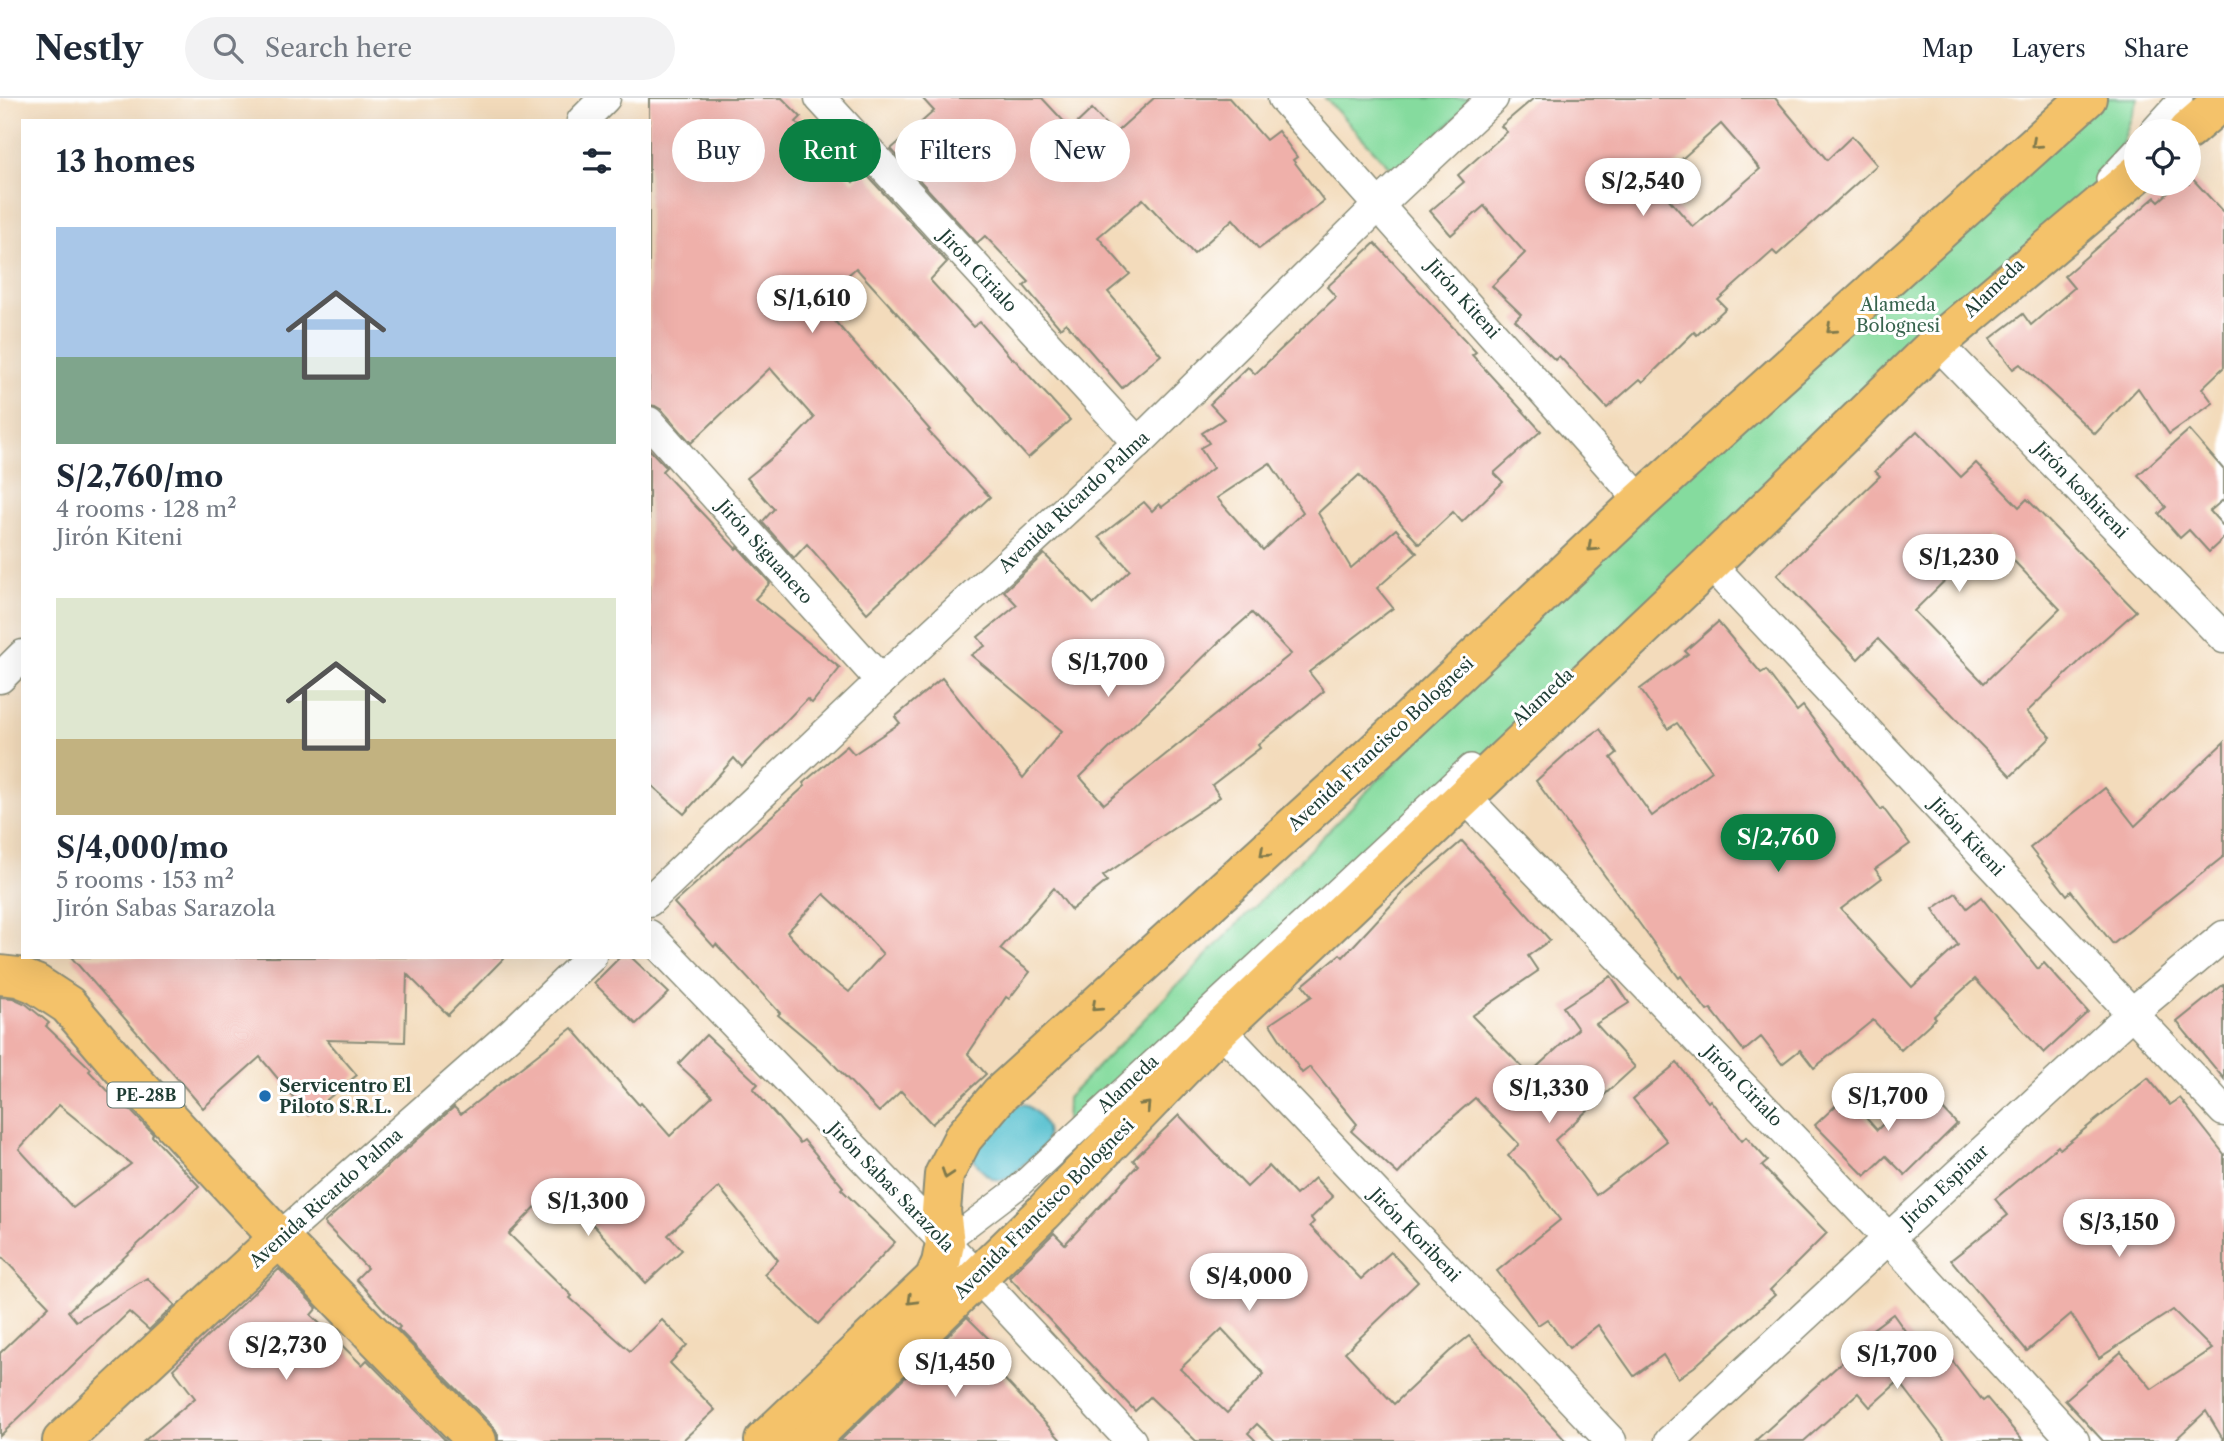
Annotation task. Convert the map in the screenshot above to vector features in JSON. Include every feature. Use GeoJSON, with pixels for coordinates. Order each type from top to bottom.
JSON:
{"type":"FeatureCollection","features":[{"type":"Feature","properties":{"kind":"main road","name":"Avenida Francisco Bolognesi"},"geometry":{"type":"LineString","coordinates":[[764,1441],[934,1279],[945,1243],[942,1210],[944,1175],[963,1138],[1000,1094],[1378,749],[1641,501],[2087,98]]}},
{"type":"Feature","properties":{"kind":"main road"},"geometry":{"type":"LineString","coordinates":[[2201,119],[2221,102]]}},
{"type":"Feature","properties":{"kind":"main road","name":"Avenida Francisco Bolognesi"},"geometry":{"type":"LineString","coordinates":[[809,1441],[1043,1213],[1220,1030],[1710,564],[1937,343],[2124,185]]}},
{"type":"Feature","properties":{"kind":"main road","name":"PE-28B"},"geometry":{"type":"LineString","coordinates":[[0,975],[18,977],[36,984],[68,1005],[128,1076],[279,1238]]}},
{"type":"Feature","properties":{"kind":"main road"},"geometry":{"type":"LineString","coordinates":[[279,1238],[477,1441]]}},
{"type":"Feature","properties":{"kind":"main road","name":"Avenida Ricardo Palma"},"geometry":{"type":"LineString","coordinates":[[62,1441],[279,1238]]}},
{"type":"Feature","properties":{"kind":"street"},"geometry":{"type":"LineString","coordinates":[[584,119],[605,98]]}},
{"type":"Feature","properties":{"kind":"street","name":"Jirón Cirialo"},"geometry":{"type":"LineString","coordinates":[[820,98],[1138,443]]}},
{"type":"Feature","properties":{"kind":"street","name":"Jirón Kiteni"},"geometry":{"type":"LineString","coordinates":[[1283,98],[1641,501]]}},
{"type":"Feature","properties":{"kind":"street","name":"Avenida Ricardo Palma"},"geometry":{"type":"LineString","coordinates":[[651,899],[1138,443],[1379,205],[1493,98]]}},
{"type":"Feature","properties":{"kind":"street"},"geometry":{"type":"LineString","coordinates":[[2162,119],[2181,98]]}},
{"type":"Feature","properties":{"kind":"street","name":"Alameda"},"geometry":{"type":"LineString","coordinates":[[945,1243],[1016,1189],[1696,555],[1937,343],[2124,162]]}},
{"type":"Feature","properties":{"kind":"street","name":"Jirón koshireni"},"geometry":{"type":"LineString","coordinates":[[1937,343],[2224,638]]}},
{"type":"Feature","properties":{"kind":"street","name":"Jirón Siguanero"},"geometry":{"type":"LineString","coordinates":[[651,424],[881,681]]}},
{"type":"Feature","properties":{"kind":"street","name":"Jirón Kiteni"},"geometry":{"type":"LineString","coordinates":[[1710,564],[2224,1111]]}},
{"type":"Feature","properties":{"kind":"street"},"geometry":{"type":"LineString","coordinates":[[0,678],[21,657]]}},
{"type":"Feature","properties":{"kind":"street","name":"Jirón Cirialo"},"geometry":{"type":"LineString","coordinates":[[1465,797],[1889,1239],[2074,1441]]}},
{"type":"Feature","properties":{"kind":"street","name":"Jirón Espinar"},"geometry":{"type":"LineString","coordinates":[[1670,1441],[2133,1013],[2224,936]]}},
{"type":"Feature","properties":{"kind":"street","name":"Jirón Sabas Sarazola"},"geometry":{"type":"LineString","coordinates":[[651,937],[977,1276],[1131,1441]]}},
{"type":"Feature","properties":{"kind":"street","name":"Avenida Ricardo Palma"},"geometry":{"type":"LineString","coordinates":[[279,1238],[513,1032],[588,959]]}},
{"type":"Feature","properties":{"kind":"street","name":"Jirón Koribeni"},"geometry":{"type":"LineString","coordinates":[[1220,1030],[1611,1441]]}},
{"type":"Feature","properties":{"kind":"green space"},"geometry":{"type":"Polygon","coordinates":[[[1325,98],[1476,98],[1397,175],[1325,98]]]}},
{"type":"Feature","properties":{"kind":"green space","name":"Alameda Bolognesi"},"geometry":{"type":"Polygon","coordinates":[[[2074,98],[2138,98],[2131,119],[2124,119],[2124,138],[2110,178],[1105,1138],[1066,1133],[1067,1098],[1863,284],[2074,98]]]}},
{"type":"Feature","properties":{"kind":"water"},"geometry":{"type":"Polygon","coordinates":[[[1024,1104],[1044,1122],[1046,1141],[1040,1150],[1009,1177],[1003,1180],[991,1178],[972,1156],[1009,1106],[1024,1104]]]}},
{"type":"Feature","properties":{"kind":"building"},"geometry":{"type":"Polygon","coordinates":[[[649,98],[782,98],[801,117],[779,119],[779,182],[873,182],[947,262],[930,280],[973,327],[980,322],[1070,420],[1028,458],[856,268],[818,302],[930,430],[928,431],[990,497],[867,613],[807,544],[794,558],[762,522],[774,509],[747,478],[791,442],[814,418],[770,368],[691,443],[662,410],[651,405],[649,98]]]}},
{"type":"Feature","properties":{"kind":"building"},"geometry":{"type":"Polygon","coordinates":[[[922,98],[1042,98],[1062,119],[1030,119],[1030,182],[1130,182],[1130,120],[1154,98],[1229,98],[1266,140],[1278,131],[1297,157],[1293,160],[1324,201],[1259,249],[1233,219],[1194,254],[1143,199],[1098,237],[1130,274],[1108,292],[1161,355],[1122,388],[1066,323],[1060,328],[1024,286],[1029,282],[985,236],[977,243],[921,182],[1016,182],[1016,119],[925,119],[934,111],[922,98]]]}},
{"type":"Feature","properties":{"kind":"building"},"geometry":{"type":"Polygon","coordinates":[[[1534,98],[1775,98],[1827,160],[1852,136],[1877,165],[1777,255],[1773,251],[1718,300],[1726,308],[1697,335],[1694,332],[1643,382],[1640,379],[1607,408],[1559,356],[1555,360],[1515,320],[1521,314],[1492,286],[1525,253],[1484,206],[1451,235],[1430,211],[1464,182],[1458,175],[1507,132],[1501,126],[1534,98]],[[1721,124],[1655,183],[1693,227],[1760,169],[1721,124]]]}},
{"type":"Feature","properties":{"kind":"building"},"geometry":{"type":"Polygon","coordinates":[[[1092,109],[1101,119],[1082,119],[1092,109]]]}},
{"type":"Feature","properties":{"kind":"building"},"geometry":{"type":"Polygon","coordinates":[[[2201,188],[2224,213],[2224,367],[2202,388],[2213,403],[2169,434],[2138,388],[2095,434],[2020,364],[2013,369],[1990,339],[2023,314],[2031,325],[2074,288],[2064,276],[2155,197],[2159,201],[2165,196],[2201,196],[2201,188]]]}},
{"type":"Feature","properties":{"kind":"building"},"geometry":{"type":"Polygon","coordinates":[[[1375,243],[1476,352],[1472,355],[1541,431],[1494,473],[1503,482],[1462,522],[1453,512],[1419,544],[1359,475],[1318,513],[1351,568],[1396,529],[1417,553],[1377,588],[1393,608],[1309,672],[1324,691],[1258,745],[1260,748],[1212,785],[1220,797],[1103,876],[1107,881],[1071,910],[1054,888],[1000,949],[1030,972],[1009,999],[1006,997],[968,1054],[986,1074],[932,1124],[901,1091],[879,1112],[821,1051],[778,1015],[780,1013],[716,944],[714,947],[674,903],[805,786],[803,783],[847,746],[854,754],[900,723],[895,717],[942,678],[1023,778],[1062,731],[971,655],[985,646],[978,637],[1017,605],[1004,591],[1044,554],[1094,604],[1130,570],[1099,537],[1144,502],[1152,511],[1159,504],[1162,507],[1213,468],[1200,448],[1209,443],[1202,433],[1224,419],[1210,404],[1248,367],[1255,374],[1336,297],[1327,287],[1375,243]],[[1270,463],[1217,498],[1263,550],[1303,512],[1270,463]],[[1252,613],[1080,777],[1104,804],[1291,654],[1252,613]],[[824,894],[787,932],[820,969],[849,992],[883,954],[824,894]]]}},
{"type":"Feature","properties":{"kind":"building"},"geometry":{"type":"Polygon","coordinates":[[[2189,430],[2224,470],[2224,499],[2210,511],[2224,527],[2224,538],[2209,552],[2189,530],[2180,538],[2159,514],[2166,507],[2138,475],[2189,430]]]}},
{"type":"Feature","properties":{"kind":"building"},"geometry":{"type":"Polygon","coordinates":[[[1917,431],[1961,477],[1976,463],[2019,507],[2027,499],[2136,611],[2027,712],[2051,737],[2011,776],[1878,639],[1858,659],[1777,575],[1880,476],[1875,471],[1917,431]],[[1990,536],[1914,611],[1984,683],[2060,609],[1990,536]]]}},
{"type":"Feature","properties":{"kind":"building"},"geometry":{"type":"Polygon","coordinates":[[[651,451],[666,467],[662,471],[770,583],[755,599],[840,668],[812,703],[807,699],[742,767],[734,758],[684,814],[651,785],[651,451]]]}},
{"type":"Feature","properties":{"kind":"building"},"geometry":{"type":"Polygon","coordinates":[[[1718,622],[1761,673],[1766,670],[1797,711],[1803,706],[1910,844],[1875,869],[1882,878],[1841,909],[1912,987],[1958,945],[1933,909],[1956,893],[1967,908],[1981,897],[2038,969],[2044,963],[2088,1012],[2044,1053],[1975,979],[1901,1050],[1873,1020],[1814,1068],[1800,1050],[1782,1064],[1761,1037],[1744,1051],[1711,1009],[1707,1011],[1681,976],[1679,978],[1536,781],[1569,751],[1600,729],[1617,753],[1611,758],[1652,816],[1712,771],[1677,723],[1668,729],[1640,689],[1688,654],[1685,651],[1718,622]]]}},
{"type":"Feature","properties":{"kind":"building"},"geometry":{"type":"Polygon","coordinates":[[[2224,742],[2224,856],[2113,944],[2071,891],[2067,895],[2030,848],[2105,788],[2135,826],[2224,742]]]}},
{"type":"Feature","properties":{"kind":"building"},"geometry":{"type":"Polygon","coordinates":[[[1462,841],[1550,940],[1528,956],[1538,971],[1472,1016],[1529,1074],[1578,1029],[1563,1007],[1611,976],[1629,1003],[1596,1024],[1635,1067],[1555,1140],[1596,1195],[1667,1141],[1633,1099],[1677,1063],[1742,1141],[1746,1137],[1768,1161],[1762,1166],[1827,1233],[1770,1290],[1775,1295],[1678,1378],[1663,1355],[1634,1376],[1598,1325],[1569,1348],[1547,1319],[1538,1325],[1497,1271],[1560,1220],[1525,1172],[1508,1156],[1519,1144],[1475,1098],[1437,1131],[1398,1174],[1351,1131],[1357,1124],[1310,1067],[1302,1073],[1270,1024],[1312,996],[1303,985],[1340,954],[1343,957],[1406,889],[1462,841]]]}},
{"type":"Feature","properties":{"kind":"building"},"geometry":{"type":"Polygon","coordinates":[[[73,959],[503,959],[448,1015],[407,974],[405,1042],[327,1040],[357,1075],[308,1115],[260,1057],[203,1108],[73,959]]]}},
{"type":"Feature","properties":{"kind":"building"},"geometry":{"type":"Polygon","coordinates":[[[618,959],[633,959],[669,993],[636,1024],[594,983],[618,959]]]}},
{"type":"Feature","properties":{"kind":"building"},"geometry":{"type":"Polygon","coordinates":[[[2224,984],[2224,1079],[2177,1022],[2224,984]]]}},
{"type":"Feature","properties":{"kind":"building"},"geometry":{"type":"Polygon","coordinates":[[[0,997],[13,998],[26,1004],[49,1023],[46,1026],[91,1069],[89,1071],[132,1112],[199,1186],[68,1311],[76,1321],[147,1278],[175,1305],[149,1330],[129,1312],[0,1436],[0,1353],[49,1306],[0,1255],[0,997]],[[59,1105],[19,1149],[73,1208],[131,1164],[59,1105]]]}},
{"type":"Feature","properties":{"kind":"building"},"geometry":{"type":"Polygon","coordinates":[[[572,1028],[639,1105],[641,1103],[670,1136],[712,1096],[678,1064],[706,1035],[758,1084],[753,1089],[800,1143],[804,1140],[843,1187],[841,1189],[895,1242],[818,1324],[764,1274],[778,1260],[719,1187],[668,1235],[682,1250],[646,1283],[557,1185],[509,1234],[572,1296],[570,1298],[630,1351],[662,1320],[687,1345],[670,1363],[715,1410],[682,1441],[498,1441],[493,1426],[398,1329],[400,1327],[356,1279],[367,1268],[324,1223],[454,1107],[461,1114],[572,1028]]]}},
{"type":"Feature","properties":{"kind":"building"},"geometry":{"type":"Polygon","coordinates":[[[2148,1078],[2170,1105],[2180,1098],[2224,1154],[2224,1441],[2206,1411],[2174,1441],[2103,1441],[2065,1400],[2121,1352],[2152,1389],[2212,1349],[2173,1310],[2099,1358],[2071,1314],[2027,1351],[1951,1260],[2008,1215],[1995,1199],[2058,1146],[2060,1149],[2148,1078]]]}},
{"type":"Feature","properties":{"kind":"building"},"geometry":{"type":"Polygon","coordinates":[[[1921,1086],[1957,1124],[1905,1175],[1886,1156],[1865,1176],[1815,1125],[1846,1096],[1877,1130],[1921,1086]]]}},
{"type":"Feature","properties":{"kind":"building"},"geometry":{"type":"Polygon","coordinates":[[[1179,1115],[1247,1187],[1269,1166],[1296,1195],[1315,1178],[1333,1197],[1311,1218],[1314,1222],[1310,1226],[1361,1279],[1391,1252],[1418,1282],[1345,1352],[1394,1404],[1469,1336],[1566,1441],[1275,1441],[1257,1424],[1248,1433],[1256,1441],[1196,1441],[1150,1397],[1135,1411],[1009,1277],[1054,1233],[1065,1244],[1138,1165],[1133,1160],[1179,1115]],[[1222,1329],[1180,1369],[1227,1413],[1264,1374],[1222,1329]]]}},
{"type":"Feature","properties":{"kind":"building"},"geometry":{"type":"Polygon","coordinates":[[[279,1269],[317,1308],[311,1315],[362,1365],[367,1360],[446,1441],[144,1441],[195,1398],[173,1369],[279,1269]]]}},
{"type":"Feature","properties":{"kind":"building"},"geometry":{"type":"Polygon","coordinates":[[[1893,1314],[1928,1363],[1944,1350],[1983,1401],[1987,1398],[2023,1441],[1945,1441],[1899,1381],[1870,1407],[1858,1393],[1804,1441],[1755,1441],[1861,1345],[1858,1340],[1893,1314]]]}},
{"type":"Feature","properties":{"kind":"building"},"geometry":{"type":"Polygon","coordinates":[[[967,1317],[1007,1357],[995,1369],[1062,1441],[840,1441],[967,1317]]]}},
{"type":"Feature","properties":{"kind":"place","name":"Servicentro El Piloto S.R.L."},"geometry":{"type":"Point","coordinates":[265,1096]}}]}
